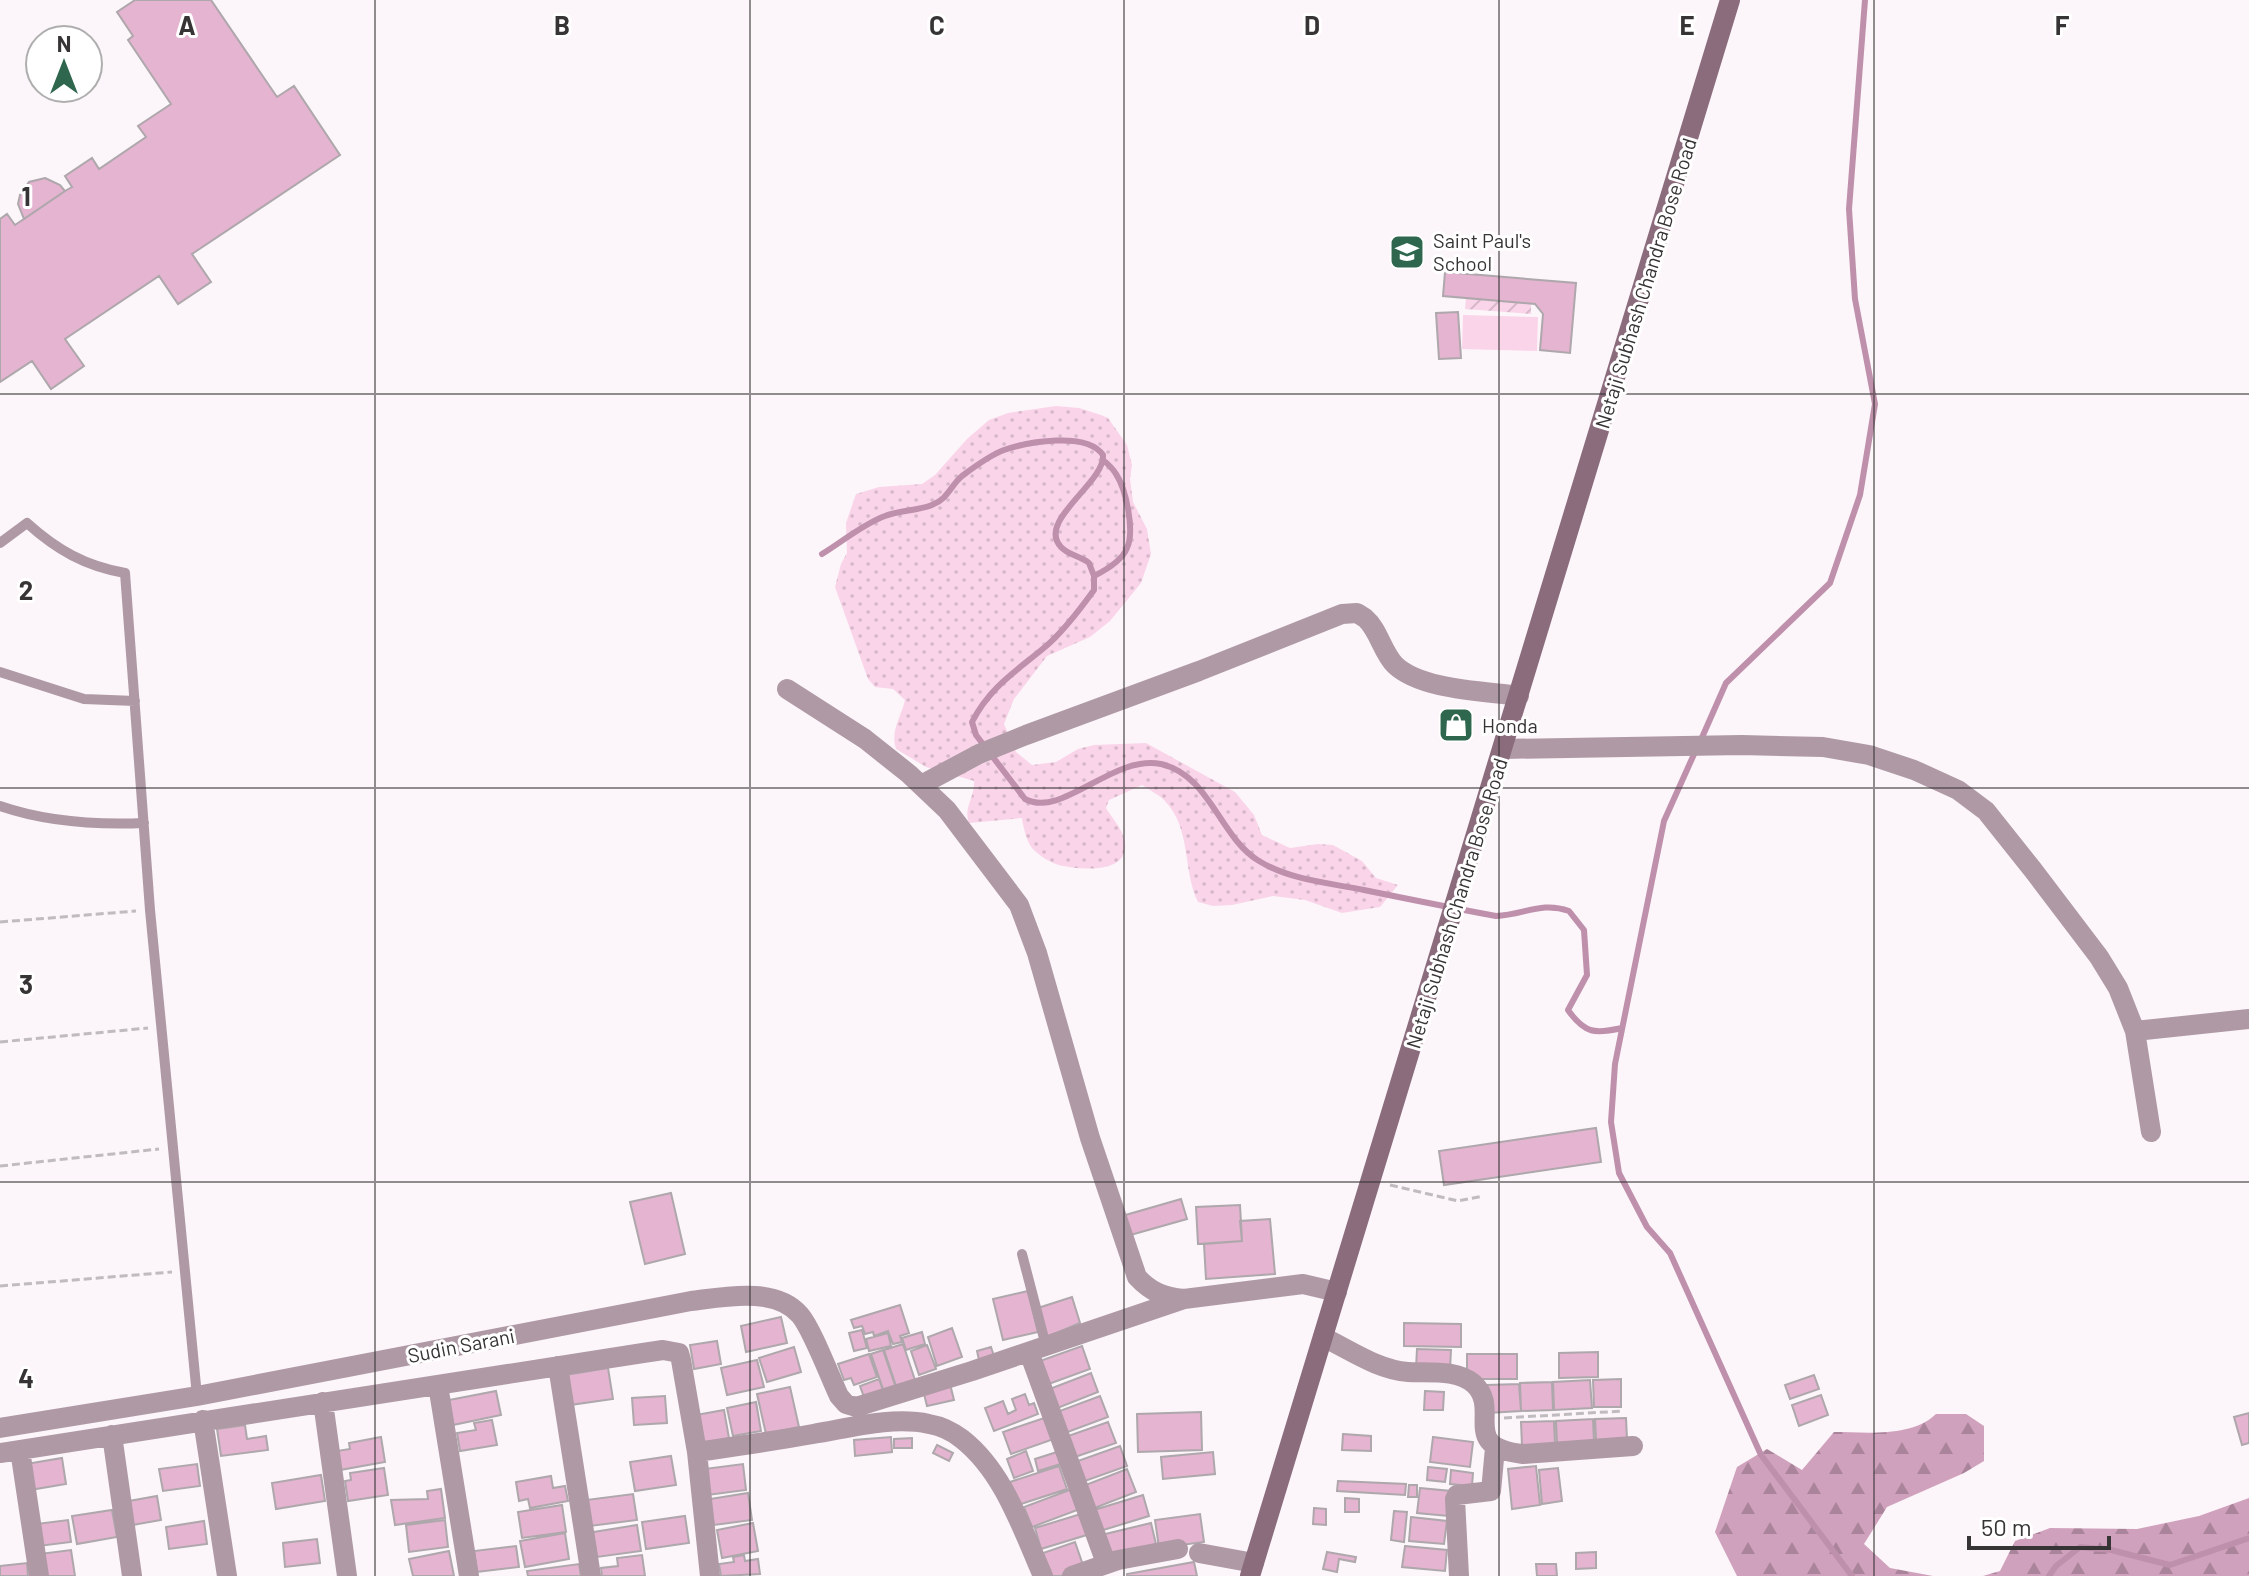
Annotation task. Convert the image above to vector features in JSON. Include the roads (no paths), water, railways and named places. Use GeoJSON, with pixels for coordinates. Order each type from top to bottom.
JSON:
{"type":"FeatureCollection","features":[{"type":"Feature","properties":{"kind":"street","name":"Netaji Subhash Chandra Bose Road"},"geometry":{"type":"LineString","coordinates":[[1252,1570],[1730,0]]}},
{"type":"Feature","properties":{"kind":"street"},"geometry":{"type":"LineString","coordinates":[[921,785],[979,754],[1342,614],[1357,613],[1365,618],[1393,663],[1414,677],[1435,684],[1519,696]]}},
{"type":"Feature","properties":{"kind":"street"},"geometry":{"type":"LineString","coordinates":[[787,689],[865,739],[921,785],[947,810],[1019,905],[1037,953],[1090,1138],[1148,1311]]}},
{"type":"Feature","properties":{"kind":"street"},"geometry":{"type":"LineString","coordinates":[[1503,749],[1742,745],[1823,747],[1869,755],[1914,770],[1958,790],[1986,811],[2099,957],[2118,988],[2135,1031],[2151,1132]]}},
{"type":"Feature","properties":{"kind":"street"},"geometry":{"type":"LineString","coordinates":[[2135,1031],[2249,1019]]}},
{"type":"Feature","properties":{"kind":"street"},"geometry":{"type":"LineString","coordinates":[[1137,1277],[1149,1290],[1166,1297],[1184,1299]]}},
{"type":"Feature","properties":{"kind":"street"},"geometry":{"type":"LineString","coordinates":[[1106,1563],[1038,1349],[1184,1299],[1303,1284],[1337,1292]]}},
{"type":"Feature","properties":{"kind":"street","name":"Sudin Sarani"},"geometry":{"type":"LineString","coordinates":[[0,1428],[200,1395],[691,1301],[750,1296],[780,1302],[801,1316],[842,1400],[851,1406],[865,1406],[1038,1349]]}},
{"type":"Feature","properties":{"kind":"street"},"geometry":{"type":"LineString","coordinates":[[1323,1337],[1392,1370],[1443,1373],[1472,1382],[1481,1393],[1489,1441],[1495,1448],[1523,1454],[1633,1446]]}},
{"type":"Feature","properties":{"kind":"street"},"geometry":{"type":"LineString","coordinates":[[39,1576],[10,1452],[663,1350],[679,1353],[697,1452],[710,1576]]}},
{"type":"Feature","properties":{"kind":"street"},"geometry":{"type":"LineString","coordinates":[[558,1366],[591,1576]]}},
{"type":"Feature","properties":{"kind":"street"},"geometry":{"type":"LineString","coordinates":[[438,1385],[469,1576]]}},
{"type":"Feature","properties":{"kind":"street"},"geometry":{"type":"LineString","coordinates":[[200,1395],[227,1576]]}},
{"type":"Feature","properties":{"kind":"street"},"geometry":{"type":"LineString","coordinates":[[323,1402],[347,1576]]}},
{"type":"Feature","properties":{"kind":"street"},"geometry":{"type":"LineString","coordinates":[[697,1452],[870,1425],[910,1422],[947,1430],[962,1439],[990,1469],[1010,1503],[1043,1576]]}},
{"type":"Feature","properties":{"kind":"street"},"geometry":{"type":"LineString","coordinates":[[112,1435],[132,1576]]}},
{"type":"Feature","properties":{"kind":"street"},"geometry":{"type":"LineString","coordinates":[[1459,1576],[1455,1499],[1457,1495],[1465,1493],[1491,1491],[1495,1448]]}},
{"type":"Feature","properties":{"kind":"street"},"geometry":{"type":"LineString","coordinates":[[1072,1576],[1106,1563],[1188,1551],[1252,1570]]}},
{"type":"Feature","properties":{"kind":"lane"},"geometry":{"type":"LineString","coordinates":[[0,543],[27,523],[52,545],[74,558],[101,569],[125,573],[150,910],[200,1395]]}},
{"type":"Feature","properties":{"kind":"lane"},"geometry":{"type":"LineString","coordinates":[[0,672],[84,699],[135,701]]}},
{"type":"Feature","properties":{"kind":"lane"},"geometry":{"type":"LineString","coordinates":[[0,806],[19,813],[67,821],[144,823]]}},
{"type":"Feature","properties":{"kind":"lane"},"geometry":{"type":"LineString","coordinates":[[1022,1254],[1038,1349]]}},
{"type":"Feature","properties":{"kind":"waterway"},"geometry":{"type":"LineString","coordinates":[[1700,742],[1726,683],[1830,583],[1860,495],[1875,404],[1855,299],[1849,209],[1865,0]]}},
{"type":"Feature","properties":{"kind":"waterway"},"geometry":{"type":"LineString","coordinates":[[822,554],[877,519],[937,502],[962,476],[1004,450],[1056,440],[1084,443],[1095,448],[1103,455],[1101,466],[1064,514],[1057,526],[1056,537],[1064,550],[1089,563],[1094,576],[1094,590],[1058,635],[995,689],[972,722],[976,735],[1025,799],[1039,803],[1055,801],[1125,768],[1143,763],[1161,764],[1178,770],[1192,781],[1246,851],[1284,873],[1496,916],[1550,907],[1569,911],[1584,930],[1587,975],[1568,1010],[1585,1028],[1598,1031],[1622,1028]]}},
{"type":"Feature","properties":{"kind":"waterway"},"geometry":{"type":"LineString","coordinates":[[1094,576],[1121,557],[1127,548],[1130,531],[1120,481],[1103,460]]}},
{"type":"Feature","properties":{"kind":"waterway"},"geometry":{"type":"LineString","coordinates":[[1695,752],[1664,821],[1615,1064],[1611,1122],[1619,1173],[1647,1227],[1670,1253],[1761,1455],[1852,1576]]}},
{"type":"Feature","properties":{"kind":"waterway"},"geometry":{"type":"LineString","coordinates":[[2049,1576],[2056,1566],[2080,1547],[2111,1550],[2170,1565],[2249,1538]]}},
{"type":"Feature","properties":{"kind":"place","name":"Saint Paul's School"},"geometry":{"type":"Point","coordinates":[1407,252]}},
{"type":"Feature","properties":{"kind":"place","name":"Honda"},"geometry":{"type":"Point","coordinates":[1456,725]}}]}
